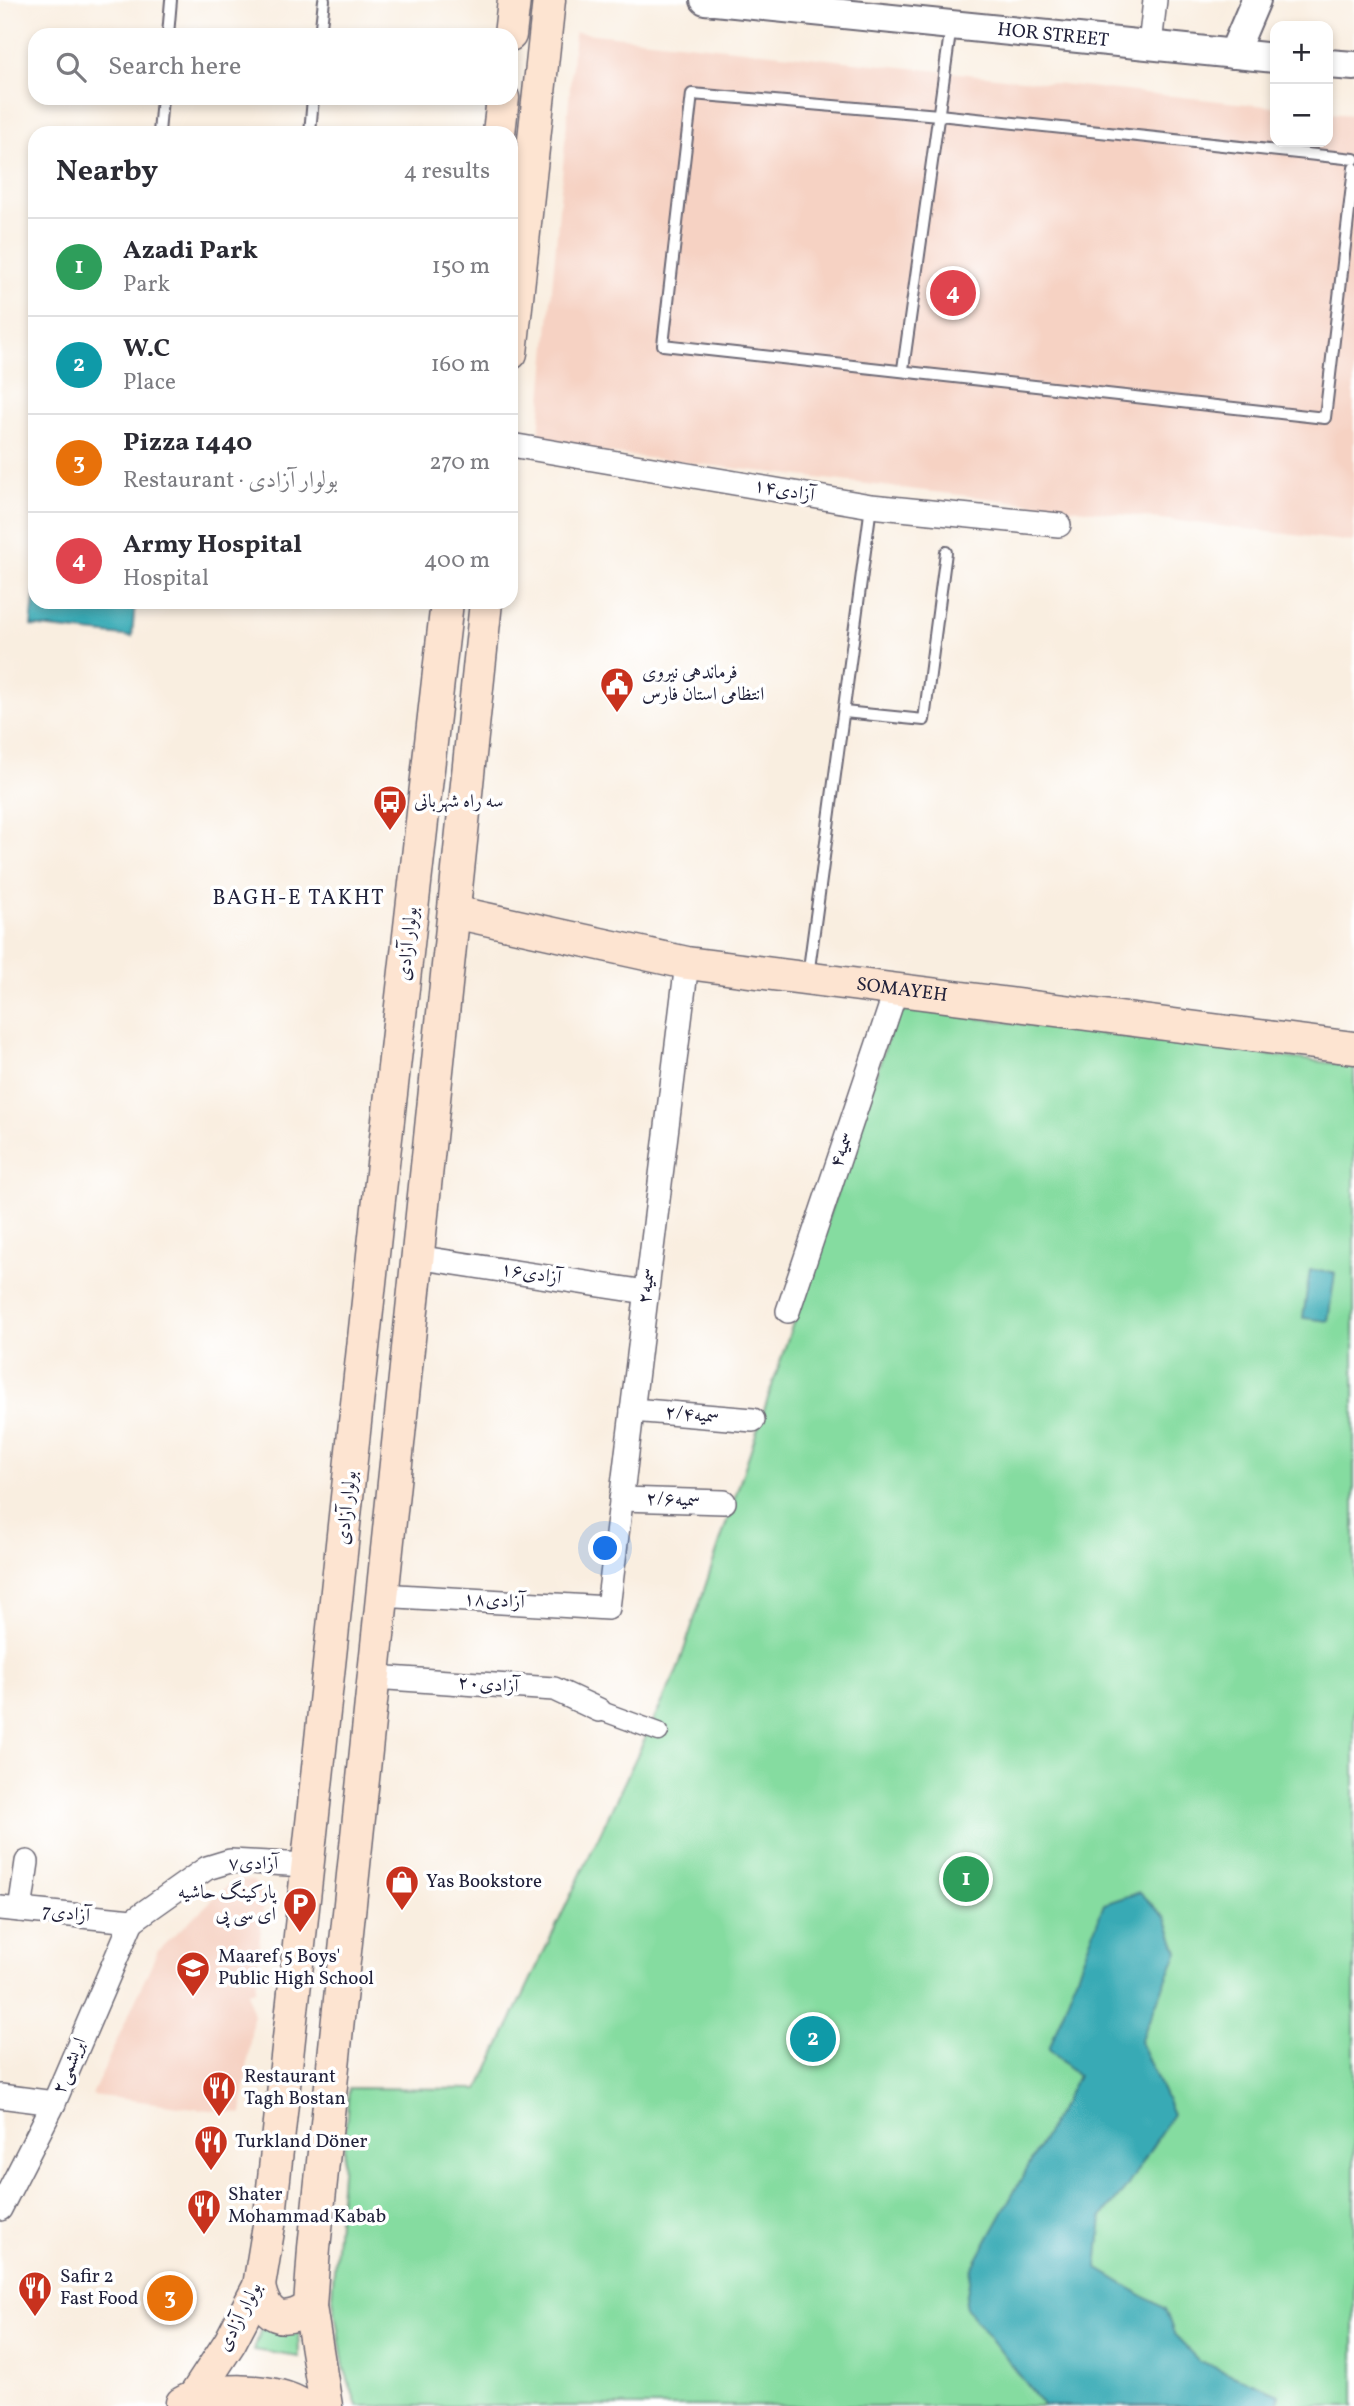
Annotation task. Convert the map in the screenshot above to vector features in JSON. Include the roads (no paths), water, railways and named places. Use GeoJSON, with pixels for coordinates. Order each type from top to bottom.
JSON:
{"type":"FeatureCollection","features":[{"type":"Feature","properties":{"kind":"main road"},"geometry":{"type":"LineString","coordinates":[[511,28],[514,0]]}},
{"type":"Feature","properties":{"kind":"main road"},"geometry":{"type":"LineString","coordinates":[[518,288],[549,0]]}},
{"type":"Feature","properties":{"kind":"main road"},"geometry":{"type":"LineString","coordinates":[[500,126],[502,105]]}},
{"type":"Feature","properties":{"kind":"main road","name":"بولوار آزادی"},"geometry":{"type":"LineString","coordinates":[[186,2401],[230,2342],[259,2286],[269,2225],[378,1208],[446,609]]}},
{"type":"Feature","properties":{"kind":"main road"},"geometry":{"type":"LineString","coordinates":[[327,2406],[310,2307],[344,1940],[485,609]]}},
{"type":"Feature","properties":{"kind":"main road","name":"SOMAYEH"},"geometry":{"type":"LineString","coordinates":[[454,912],[687,963],[1354,1048]]}},
{"type":"Feature","properties":{"kind":"main road"},"geometry":{"type":"LineString","coordinates":[[378,1208],[421,1215]]}},
{"type":"Feature","properties":{"kind":"main road"},"geometry":{"type":"LineString","coordinates":[[259,2286],[262,2304],[276,2316],[295,2317],[310,2307]]}},
{"type":"Feature","properties":{"kind":"main road"},"geometry":{"type":"LineString","coordinates":[[186,2401],[248,2392],[303,2406]]}},
{"type":"Feature","properties":{"kind":"street"},"geometry":{"type":"LineString","coordinates":[[1150,45],[1155,0]]}},
{"type":"Feature","properties":{"kind":"street"},"geometry":{"type":"LineString","coordinates":[[1233,54],[1256,0]]}},
{"type":"Feature","properties":{"kind":"street","name":"HOR STREET"},"geometry":{"type":"LineString","coordinates":[[717,1],[1270,58]]}},
{"type":"Feature","properties":{"kind":"street","name":"آزادی۱۴"},"geometry":{"type":"LineString","coordinates":[[518,446],[871,506],[1059,525]]}},
{"type":"Feature","properties":{"kind":"street","name":"۲سمیه"},"geometry":{"type":"LineString","coordinates":[[608,1608],[687,963]]}},
{"type":"Feature","properties":{"kind":"street","name":"سمیه۴"},"geometry":{"type":"LineString","coordinates":[[788,1311],[896,990]]}},
{"type":"Feature","properties":{"kind":"street","name":"آزادی۱۶"},"geometry":{"type":"LineString","coordinates":[[416,1257],[646,1292]]}},
{"type":"Feature","properties":{"kind":"street","name":"سمیه۲/۴"},"geometry":{"type":"LineString","coordinates":[[632,1410],[753,1420]]}},
{"type":"Feature","properties":{"kind":"street","name":"سمیه۲/۶"},"geometry":{"type":"LineString","coordinates":[[621,1499],[724,1502]]}},
{"type":"Feature","properties":{"kind":"street","name":"آزادی۱۸"},"geometry":{"type":"LineString","coordinates":[[380,1595],[608,1608]]}},
{"type":"Feature","properties":{"kind":"street","name":"آزادی۲۰"},"geometry":{"type":"LineString","coordinates":[[373,1677],[554,1689],[599,1710]]}},
{"type":"Feature","properties":{"kind":"street"},"geometry":{"type":"LineString","coordinates":[[599,1710],[659,1732]]}},
{"type":"Feature","properties":{"kind":"street","name":"آزادی۷"},"geometry":{"type":"LineString","coordinates":[[132,1921],[207,1868],[218,1864],[230,1861],[307,1865]]}},
{"type":"Feature","properties":{"kind":"street"},"geometry":{"type":"LineString","coordinates":[[10,1909],[27,1862]]}},
{"type":"Feature","properties":{"kind":"street","name":"7آزادی"},"geometry":{"type":"LineString","coordinates":[[10,1909],[132,1921]]}},
{"type":"Feature","properties":{"kind":"street","name":"ابریشمی۲"},"geometry":{"type":"LineString","coordinates":[[0,2208],[54,2103],[132,1921]]}},
{"type":"Feature","properties":{"kind":"street"},"geometry":{"type":"LineString","coordinates":[[0,2096],[54,2103]]}},
{"type":"Feature","properties":{"kind":"lane"},"geometry":{"type":"LineString","coordinates":[[169,28],[171,0]]}},
{"type":"Feature","properties":{"kind":"lane"},"geometry":{"type":"LineString","coordinates":[[321,28],[324,0]]}},
{"type":"Feature","properties":{"kind":"lane"},"geometry":{"type":"LineString","coordinates":[[903,369],[951,23]]}},
{"type":"Feature","properties":{"kind":"lane"},"geometry":{"type":"LineString","coordinates":[[1354,159],[939,115],[692,94],[663,345],[903,369],[1325,418],[1354,168]]}},
{"type":"Feature","properties":{"kind":"lane"},"geometry":{"type":"LineString","coordinates":[[160,126],[161,105]]}},
{"type":"Feature","properties":{"kind":"lane"},"geometry":{"type":"LineString","coordinates":[[311,126],[312,105]]}},
{"type":"Feature","properties":{"kind":"lane"},"geometry":{"type":"LineString","coordinates":[[808,979],[871,506]]}},
{"type":"Feature","properties":{"kind":"lane"},"geometry":{"type":"LineString","coordinates":[[844,712],[924,720],[946,552]]}},
{"type":"Feature","properties":{"kind":"water"},"geometry":{"type":"Polygon","coordinates":[[[33,609],[134,609],[132,637],[31,626],[33,609]]]}},
{"type":"Feature","properties":{"kind":"water"},"geometry":{"type":"Polygon","coordinates":[[[1310,1270],[1335,1273],[1328,1321],[1303,1318],[1310,1270]]]}},
{"type":"Feature","properties":{"kind":"water"},"geometry":{"type":"Polygon","coordinates":[[[1140,1892],[1166,1918],[1178,1952],[1140,2042],[1173,2114],[1126,2188],[1102,2217],[1097,2268],[1165,2309],[1175,2336],[1199,2361],[1279,2394],[1278,2406],[1044,2406],[965,2306],[971,2270],[1078,2076],[1049,2049],[1104,1904],[1140,1892]]]}},
{"type":"Feature","properties":{"kind":"place","name":"Army Hospital"},"geometry":{"type":"Point","coordinates":[953,293]}},
{"type":"Feature","properties":{"kind":"place","name":"فرماندهی نیروی انتظامی استان فارس"},"geometry":{"type":"Point","coordinates":[617,714]}},
{"type":"Feature","properties":{"kind":"place","name":"سه راه شهربانی"},"geometry":{"type":"Point","coordinates":[390,832]}},
{"type":"Feature","properties":{"kind":"place","name":"Azadi Park"},"geometry":{"type":"Point","coordinates":[966,1879]}},
{"type":"Feature","properties":{"kind":"place","name":"Yas Bookstore"},"geometry":{"type":"Point","coordinates":[402,1912]}},
{"type":"Feature","properties":{"kind":"place","name":"پارکینگ حاشیه ای سی پی"},"geometry":{"type":"Point","coordinates":[300,1934]}},
{"type":"Feature","properties":{"kind":"place","name":"Maaref 5 Boys' Public High School"},"geometry":{"type":"Point","coordinates":[193,1998]}},
{"type":"Feature","properties":{"kind":"place","name":"W.C"},"geometry":{"type":"Point","coordinates":[813,2039]}},
{"type":"Feature","properties":{"kind":"place","name":"Restaurant Tagh Bostan"},"geometry":{"type":"Point","coordinates":[219,2118]}},
{"type":"Feature","properties":{"kind":"place","name":"Turkland Döner"},"geometry":{"type":"Point","coordinates":[211,2172]}},
{"type":"Feature","properties":{"kind":"place","name":"Shater Mohammad Kabab"},"geometry":{"type":"Point","coordinates":[204,2236]}},
{"type":"Feature","properties":{"kind":"place","name":"Pizza 1440"},"geometry":{"type":"Point","coordinates":[170,2298]}},
{"type":"Feature","properties":{"kind":"place","name":"Safir 2 Fast Food"},"geometry":{"type":"Point","coordinates":[35,2318]}},
{"type":"Feature","properties":{"kind":"district","name":"BAGH-E TAKHT"},"geometry":{"type":"Point","coordinates":[299,898]}}]}
